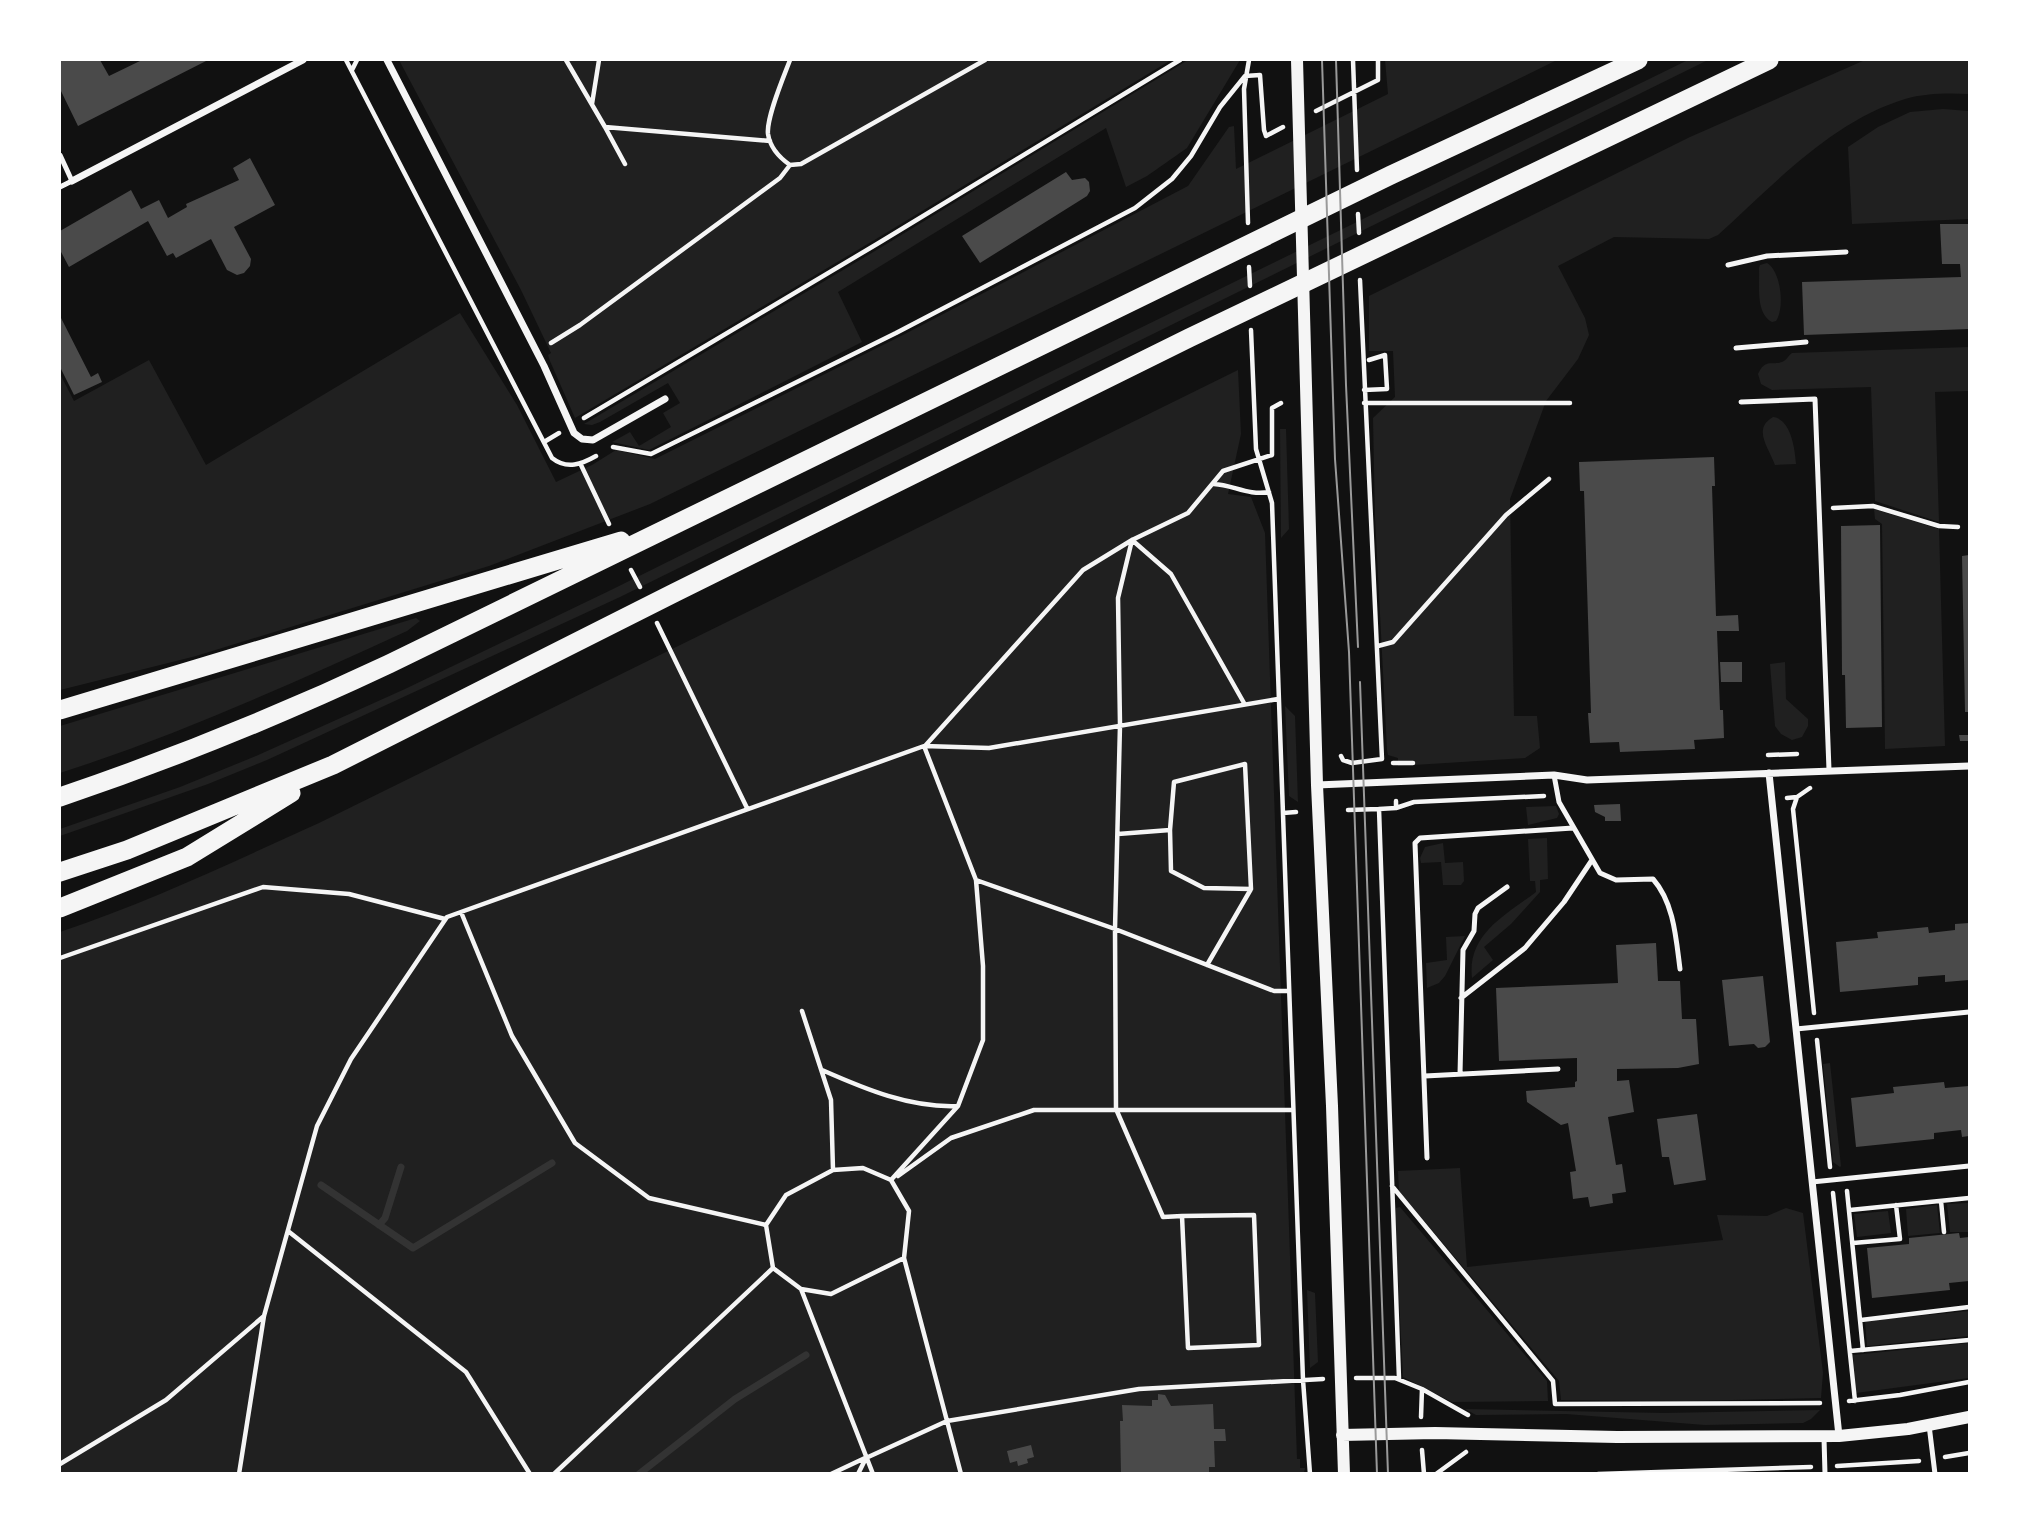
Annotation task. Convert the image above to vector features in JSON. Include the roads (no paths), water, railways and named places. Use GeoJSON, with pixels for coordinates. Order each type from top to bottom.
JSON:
{"type":"FeatureCollection","features":[{"type":"Feature","properties":{"kind":"highway"},"geometry":{"type":"LineString","coordinates":[[60,797],[176,756],[298,707],[683,522],[1391,175],[1638,60]]}},
{"type":"Feature","properties":{"kind":"highway"},"geometry":{"type":"LineString","coordinates":[[60,872],[127,850],[333,765],[1178,344],[1769,60]]}},
{"type":"Feature","properties":{"kind":"highway"},"geometry":{"type":"LineString","coordinates":[[60,708],[683,522]]}},
{"type":"Feature","properties":{"kind":"highway"},"geometry":{"type":"LineString","coordinates":[[60,908],[187,857],[333,765]]}},
{"type":"Feature","properties":{"kind":"street"},"geometry":{"type":"LineString","coordinates":[[72,181],[303,60]]}},
{"type":"Feature","properties":{"kind":"street"},"geometry":{"type":"LineString","coordinates":[[387,60],[544,366],[574,433],[582,439],[593,440],[665,399]]}},
{"type":"Feature","properties":{"kind":"street"},"geometry":{"type":"LineString","coordinates":[[1297,61],[1317,785],[1332,1106],[1344,1474]]}},
{"type":"Feature","properties":{"kind":"street"},"geometry":{"type":"LineString","coordinates":[[1317,785],[1554,775],[1587,780],[1969,766]]}},
{"type":"Feature","properties":{"kind":"street"},"geometry":{"type":"LineString","coordinates":[[1769,773],[1839,1436]]}},
{"type":"Feature","properties":{"kind":"street"},"geometry":{"type":"LineString","coordinates":[[1342,1435],[1824,1437],[1929,1426],[1969,1417]]}},
{"type":"Feature","properties":{"kind":"lane"},"geometry":{"type":"LineString","coordinates":[[60,155],[72,181],[60,187]]}},
{"type":"Feature","properties":{"kind":"lane"},"geometry":{"type":"LineString","coordinates":[[1728,265],[1767,256],[1846,252]]}},
{"type":"Feature","properties":{"kind":"lane"},"geometry":{"type":"LineString","coordinates":[[1736,348],[1806,342]]}},
{"type":"Feature","properties":{"kind":"lane"},"geometry":{"type":"LineString","coordinates":[[1741,402],[1815,399],[1829,770]]}},
{"type":"Feature","properties":{"kind":"lane"},"geometry":{"type":"LineString","coordinates":[[1554,775],[1559,802],[1600,873],[1616,880],[1653,879],[1660,887],[1675,927],[1679,968]]}},
{"type":"Feature","properties":{"kind":"lane"},"geometry":{"type":"LineString","coordinates":[[1427,1158],[1415,843],[1420,838],[1573,828]]}},
{"type":"Feature","properties":{"kind":"lane"},"geometry":{"type":"LineString","coordinates":[[1461,998],[1525,948],[1564,902],[1592,860]]}},
{"type":"Feature","properties":{"kind":"lane"},"geometry":{"type":"LineString","coordinates":[[1460,1074],[1463,950],[1474,931],[1478,908],[1507,887]]}},
{"type":"Feature","properties":{"kind":"lane"},"geometry":{"type":"LineString","coordinates":[[1796,1029],[1969,1013]]}},
{"type":"Feature","properties":{"kind":"lane"},"geometry":{"type":"LineString","coordinates":[[1425,1076],[1559,1069]]}},
{"type":"Feature","properties":{"kind":"lane"},"geometry":{"type":"LineString","coordinates":[[1812,1182],[1969,1166]]}},
{"type":"Feature","properties":{"kind":"lane"},"geometry":{"type":"LineString","coordinates":[[1929,1426],[1935,1474]]}},
{"type":"Feature","properties":{"kind":"lane"},"geometry":{"type":"LineString","coordinates":[[1824,1437],[1825,1470]]}},
{"type":"Feature","properties":{"kind":"waterway"},"geometry":{"type":"LineString","coordinates":[[321,1185],[413,1248],[552,1163]]}},
{"type":"Feature","properties":{"kind":"waterway"},"geometry":{"type":"LineString","coordinates":[[379,1225],[385,1218],[401,1167]]}},
{"type":"Feature","properties":{"kind":"waterway"},"geometry":{"type":"LineString","coordinates":[[639,1474],[735,1399],[806,1355]]}},
{"type":"Feature","properties":{"kind":"tram line"},"geometry":{"type":"LineString","coordinates":[[1322,60],[1335,459],[1349,652],[1377,1474]]}},
{"type":"Feature","properties":{"kind":"tram line"},"geometry":{"type":"LineString","coordinates":[[1336,60],[1346,385],[1358,647]]}},
{"type":"Feature","properties":{"kind":"tram line"},"geometry":{"type":"LineString","coordinates":[[1360,682],[1388,1474]]}}]}
